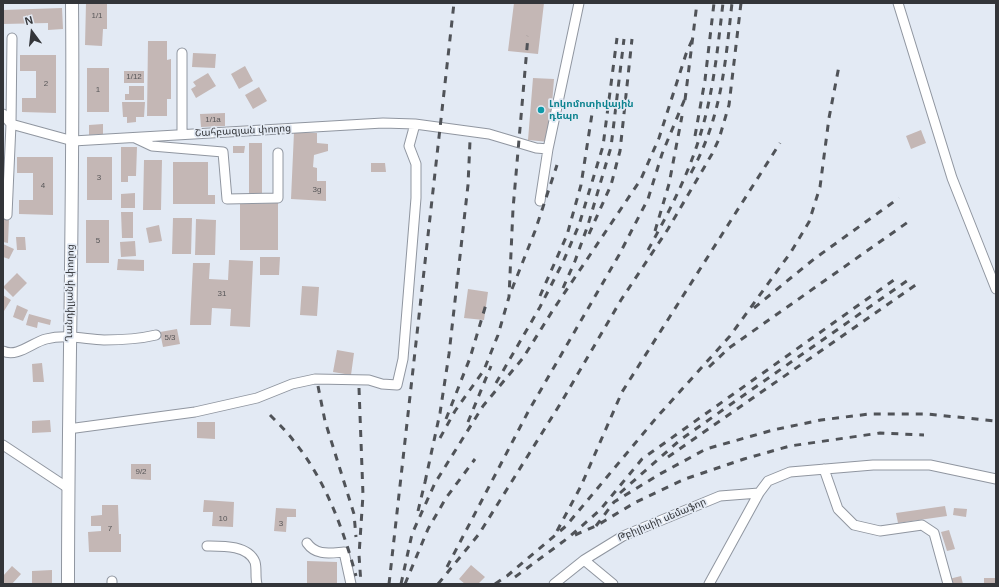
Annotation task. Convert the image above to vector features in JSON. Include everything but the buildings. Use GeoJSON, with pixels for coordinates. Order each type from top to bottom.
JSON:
{"type":"FeatureCollection","features":[{"type":"Feature","properties":{"kind":"main road","name":"Ղանդիլյանի փողոց"},"geometry":{"type":"LineString","coordinates":[[68,584],[68,429],[73,141],[72,3]]}},
{"type":"Feature","properties":{"kind":"street"},"geometry":{"type":"LineString","coordinates":[[540,201],[548,149],[579,3]]}},
{"type":"Feature","properties":{"kind":"street"},"geometry":{"type":"LineString","coordinates":[[898,3],[952,178],[996,289]]}},
{"type":"Feature","properties":{"kind":"street"},"geometry":{"type":"LineString","coordinates":[[7,214],[11,124],[12,38]]}},
{"type":"Feature","properties":{"kind":"street"},"geometry":{"type":"LineString","coordinates":[[182,53],[182,134]]}},
{"type":"Feature","properties":{"kind":"street"},"geometry":{"type":"LineString","coordinates":[[3,114],[11,124]]}},
{"type":"Feature","properties":{"kind":"street","name":"Շահբազյան փողոց"},"geometry":{"type":"LineString","coordinates":[[11,124],[73,141],[383,123],[415,124],[489,134],[536,148],[548,149]]}},
{"type":"Feature","properties":{"kind":"street"},"geometry":{"type":"LineString","coordinates":[[68,429],[195,412],[257,398],[292,384],[315,379],[369,380],[382,384],[397,385],[402,359],[416,198],[416,164],[409,146],[415,124]]}},
{"type":"Feature","properties":{"kind":"street"},"geometry":{"type":"LineString","coordinates":[[133,137],[152,146],[224,152],[227,199],[278,198],[278,153]]}},
{"type":"Feature","properties":{"kind":"street"},"geometry":{"type":"LineString","coordinates":[[3,351],[7,353],[20,350],[45,339],[70,336],[103,340],[144,338],[156,335]]}},
{"type":"Feature","properties":{"kind":"street"},"geometry":{"type":"LineString","coordinates":[[3,445],[68,488]]}},
{"type":"Feature","properties":{"kind":"street"},"geometry":{"type":"LineString","coordinates":[[708,584],[759,493],[768,481],[790,472],[873,465],[930,465],[996,479]]}},
{"type":"Feature","properties":{"kind":"street"},"geometry":{"type":"LineString","coordinates":[[824,469],[838,509],[854,525],[880,531],[922,525],[934,533],[948,584]]}},
{"type":"Feature","properties":{"kind":"street","name":"Թբիլիսիի սեմաֆոր"},"geometry":{"type":"LineString","coordinates":[[554,584],[584,560],[623,536],[720,496],[759,493]]}},
{"type":"Feature","properties":{"kind":"street"},"geometry":{"type":"LineString","coordinates":[[307,543],[311,548],[321,553],[344,552],[351,584]]}},
{"type":"Feature","properties":{"kind":"street"},"geometry":{"type":"LineString","coordinates":[[207,546],[229,547],[248,553],[255,563],[257,584]]}},
{"type":"Feature","properties":{"kind":"street"},"geometry":{"type":"LineString","coordinates":[[584,560],[613,584]]}},
{"type":"Feature","properties":{"kind":"railway"},"geometry":{"type":"LineString","coordinates":[[389,584],[454,3]]}},
{"type":"Feature","properties":{"kind":"railway"},"geometry":{"type":"LineString","coordinates":[[685,100],[697,3]]}},
{"type":"Feature","properties":{"kind":"railway"},"geometry":{"type":"LineString","coordinates":[[695,136],[705,80],[714,3]]}},
{"type":"Feature","properties":{"kind":"railway"},"geometry":{"type":"LineString","coordinates":[[648,250],[685,176],[702,129],[713,82],[723,3]]}},
{"type":"Feature","properties":{"kind":"railway"},"geometry":{"type":"LineString","coordinates":[[691,173],[710,131],[716,111],[724,69],[732,3]]}},
{"type":"Feature","properties":{"kind":"railway"},"geometry":{"type":"LineString","coordinates":[[438,584],[479,534],[562,401],[621,300],[668,229],[712,154],[719,139],[729,105],[741,3]]}},
{"type":"Feature","properties":{"kind":"railway"},"geometry":{"type":"LineString","coordinates":[[440,438],[455,411],[484,370],[498,335],[509,297],[513,209],[528,36]]}},
{"type":"Feature","properties":{"kind":"railway"},"geometry":{"type":"LineString","coordinates":[[496,383],[540,307],[563,262],[579,225],[603,146],[617,38]]}},
{"type":"Feature","properties":{"kind":"railway"},"geometry":{"type":"LineString","coordinates":[[401,584],[412,534],[435,483],[483,406],[523,358],[553,310],[641,179],[659,138],[686,54],[693,38]]}},
{"type":"Feature","properties":{"kind":"railway"},"geometry":{"type":"LineString","coordinates":[[563,288],[588,225],[611,147],[624,39]]}},
{"type":"Feature","properties":{"kind":"railway"},"geometry":{"type":"LineString","coordinates":[[589,234],[611,185],[620,151],[632,39]]}},
{"type":"Feature","properties":{"kind":"railway"},"geometry":{"type":"LineString","coordinates":[[495,584],[507,576],[566,526],[657,417],[730,336],[791,252],[809,222],[820,187],[829,118],[839,66]]}},
{"type":"Feature","properties":{"kind":"railway"},"geometry":{"type":"LineString","coordinates":[[447,567],[528,412],[619,255],[648,199],[662,154],[686,96]]}},
{"type":"Feature","properties":{"kind":"railway"},"geometry":{"type":"LineString","coordinates":[[540,296],[567,235],[581,185],[594,101]]}},
{"type":"Feature","properties":{"kind":"railway"},"geometry":{"type":"LineString","coordinates":[[655,231],[669,184],[682,116]]}},
{"type":"Feature","properties":{"kind":"railway"},"geometry":{"type":"LineString","coordinates":[[425,482],[440,413],[449,354],[468,185],[470,141]]}},
{"type":"Feature","properties":{"kind":"railway"},"geometry":{"type":"LineString","coordinates":[[557,531],[581,486],[622,392],[780,143]]}},
{"type":"Feature","properties":{"kind":"railway"},"geometry":{"type":"LineString","coordinates":[[512,289],[535,231],[557,165]]}},
{"type":"Feature","properties":{"kind":"railway"},"geometry":{"type":"LineString","coordinates":[[754,308],[814,259],[899,198]]}},
{"type":"Feature","properties":{"kind":"railway"},"geometry":{"type":"LineString","coordinates":[[709,367],[729,348],[908,222]]}},
{"type":"Feature","properties":{"kind":"railway"},"geometry":{"type":"LineString","coordinates":[[515,577],[568,538],[600,510],[642,459],[898,277]]}},
{"type":"Feature","properties":{"kind":"railway"},"geometry":{"type":"LineString","coordinates":[[620,493],[680,440],[908,280]]}},
{"type":"Feature","properties":{"kind":"railway"},"geometry":{"type":"LineString","coordinates":[[668,457],[917,284]]}},
{"type":"Feature","properties":{"kind":"railway"},"geometry":{"type":"LineString","coordinates":[[446,419],[470,358],[487,301]]}},
{"type":"Feature","properties":{"kind":"railway"},"geometry":{"type":"LineString","coordinates":[[468,422],[491,366]]}},
{"type":"Feature","properties":{"kind":"railway"},"geometry":{"type":"LineString","coordinates":[[318,386],[325,421],[354,514],[356,537]]}},
{"type":"Feature","properties":{"kind":"railway"},"geometry":{"type":"LineString","coordinates":[[359,388],[363,495],[359,555],[361,584]]}},
{"type":"Feature","properties":{"kind":"railway"},"geometry":{"type":"LineString","coordinates":[[596,526],[614,502],[660,474],[706,449],[773,430],[821,420],[869,414],[927,414],[996,421]]}},
{"type":"Feature","properties":{"kind":"railway"},"geometry":{"type":"LineString","coordinates":[[270,415],[288,433],[315,471],[339,522],[356,576]]}},
{"type":"Feature","properties":{"kind":"railway"},"geometry":{"type":"LineString","coordinates":[[575,535],[596,526],[636,502],[685,479],[744,459],[790,446],[880,433],[924,435]]}},
{"type":"Feature","properties":{"kind":"railway"},"geometry":{"type":"LineString","coordinates":[[405,584],[428,529],[446,498],[475,459]]}},
{"type":"Feature","properties":{"kind":"railway"},"geometry":{"type":"LineString","coordinates":[[418,511],[426,478]]}},
{"type":"Feature","properties":{"kind":"place","name":"Լոկոմոտիվային դեպո"},"geometry":{"type":"Point","coordinates":[541,110]}}]}
